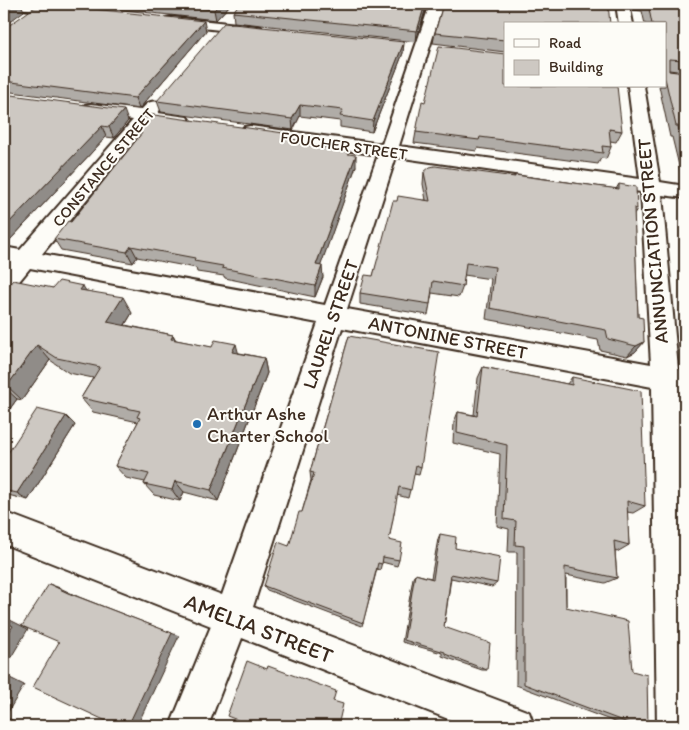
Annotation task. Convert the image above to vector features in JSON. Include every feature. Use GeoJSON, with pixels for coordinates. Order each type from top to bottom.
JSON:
{"type":"FeatureCollection","features":[{"type":"Feature","properties":{"kind":"street"},"geometry":{"type":"LineString","coordinates":[[14,4],[80,11]]}},
{"type":"Feature","properties":{"kind":"street","name":"LAUREL STREET"},"geometry":{"type":"LineString","coordinates":[[189,726],[232,617],[388,151],[426,49],[436,4]]}},
{"type":"Feature","properties":{"kind":"street"},"geometry":{"type":"LineString","coordinates":[[623,4],[626,22]]}},
{"type":"Feature","properties":{"kind":"street"},"geometry":{"type":"LineString","coordinates":[[209,42],[234,11]]}},
{"type":"Feature","properties":{"kind":"street"},"geometry":{"type":"LineString","coordinates":[[155,20],[270,32]]}},
{"type":"Feature","properties":{"kind":"street","name":"ANNUNCIATION STREET"},"geometry":{"type":"LineString","coordinates":[[636,88],[675,380],[677,726]]}},
{"type":"Feature","properties":{"kind":"street","name":"CONSTANCE STREET"},"geometry":{"type":"LineString","coordinates":[[4,284],[14,257],[164,94]]}},
{"type":"Feature","properties":{"kind":"street"},"geometry":{"type":"LineString","coordinates":[[70,106],[194,123]]}},
{"type":"Feature","properties":{"kind":"street","name":"FOUCHER STREET"},"geometry":{"type":"LineString","coordinates":[[233,129],[685,192]]}},
{"type":"Feature","properties":{"kind":"street","name":"ANTONINE STREET"},"geometry":{"type":"LineString","coordinates":[[14,257],[675,380]]}},
{"type":"Feature","properties":{"kind":"street","name":"AMELIA STREET"},"geometry":{"type":"LineString","coordinates":[[4,528],[515,726]]}},
{"type":"Feature","properties":{"kind":"building"},"geometry":{"type":"Polygon","coordinates":[[[4,4],[15,4],[4,12],[4,4]]]}},
{"type":"Feature","properties":{"kind":"building"},"geometry":{"type":"Polygon","coordinates":[[[39,4],[204,21],[135,98],[4,81],[4,29],[39,4]]]}},
{"type":"Feature","properties":{"kind":"building"},"geometry":{"type":"Polygon","coordinates":[[[159,4],[220,4],[214,10],[159,4]]]}},
{"type":"Feature","properties":{"kind":"building"},"geometry":{"type":"Polygon","coordinates":[[[239,4],[425,4],[417,31],[233,12],[239,4]]]}},
{"type":"Feature","properties":{"kind":"building"},"geometry":{"type":"Polygon","coordinates":[[[443,4],[608,4],[610,22],[504,22],[504,40],[435,33],[443,4]]]}},
{"type":"Feature","properties":{"kind":"building"},"geometry":{"type":"Polygon","coordinates":[[[648,4],[685,4],[685,60],[669,59],[669,71],[685,73],[685,152],[678,126],[676,126],[666,82],[666,22],[652,22],[648,4]]]}},
{"type":"Feature","properties":{"kind":"building"},"geometry":{"type":"Polygon","coordinates":[[[224,23],[404,42],[373,121],[340,116],[343,110],[300,105],[292,119],[157,101],[224,23]]]}},
{"type":"Feature","properties":{"kind":"building"},"geometry":{"type":"Polygon","coordinates":[[[439,46],[504,54],[504,88],[617,88],[622,131],[609,129],[611,147],[602,146],[603,153],[480,137],[479,140],[416,132],[422,101],[425,102],[439,46]]]}},
{"type":"Feature","properties":{"kind":"building"},"geometry":{"type":"Polygon","coordinates":[[[4,94],[124,110],[109,127],[102,126],[4,228],[4,94]]]}},
{"type":"Feature","properties":{"kind":"building"},"geometry":{"type":"Polygon","coordinates":[[[147,114],[284,133],[282,138],[297,140],[296,143],[348,151],[348,154],[356,155],[316,265],[322,266],[315,286],[222,268],[223,266],[194,261],[195,258],[131,246],[127,252],[54,239],[68,221],[71,222],[142,133],[132,131],[147,114]]]}},
{"type":"Feature","properties":{"kind":"building"},"geometry":{"type":"Polygon","coordinates":[[[435,166],[619,189],[619,184],[636,187],[637,209],[634,208],[638,317],[643,318],[644,342],[636,346],[608,339],[606,330],[490,308],[495,267],[466,263],[463,286],[433,281],[430,304],[360,293],[365,275],[373,276],[393,201],[397,201],[398,196],[430,201],[424,172],[430,167],[435,166]]]}},
{"type":"Feature","properties":{"kind":"building"},"geometry":{"type":"Polygon","coordinates":[[[13,280],[53,288],[59,281],[83,286],[80,290],[123,297],[107,322],[173,335],[171,339],[212,347],[215,340],[236,344],[232,352],[264,358],[211,490],[175,481],[172,490],[144,484],[149,474],[115,466],[140,418],[137,417],[140,411],[81,398],[100,367],[57,358],[37,345],[7,386],[4,385],[4,290],[13,280]]]}},
{"type":"Feature","properties":{"kind":"building"},"geometry":{"type":"Polygon","coordinates":[[[349,336],[439,352],[421,467],[416,465],[411,490],[399,487],[389,540],[402,543],[399,560],[383,557],[382,564],[378,563],[363,623],[264,586],[278,542],[289,546],[299,512],[302,512],[314,473],[310,472],[349,336]]]}},
{"type":"Feature","properties":{"kind":"building"},"geometry":{"type":"Polygon","coordinates":[[[483,367],[572,385],[572,377],[641,391],[645,506],[627,501],[629,545],[614,541],[617,578],[565,567],[566,607],[628,621],[632,671],[647,675],[648,726],[636,726],[524,684],[524,546],[515,545],[516,521],[504,519],[507,445],[457,433],[458,412],[477,416],[483,367]]]}},
{"type":"Feature","properties":{"kind":"building"},"geometry":{"type":"Polygon","coordinates":[[[37,409],[66,416],[17,493],[4,490],[4,459],[37,409]]]}},
{"type":"Feature","properties":{"kind":"building"},"geometry":{"type":"Polygon","coordinates":[[[440,534],[456,537],[455,548],[500,557],[497,583],[451,574],[444,627],[490,643],[487,670],[445,654],[445,652],[404,640],[415,574],[433,579],[440,534]]]}},
{"type":"Feature","properties":{"kind":"building"},"geometry":{"type":"Polygon","coordinates":[[[49,584],[172,633],[128,726],[117,726],[33,687],[59,642],[22,626],[49,584]]]}},
{"type":"Feature","properties":{"kind":"building"},"geometry":{"type":"Polygon","coordinates":[[[4,621],[13,626],[4,640],[4,621]]]}},
{"type":"Feature","properties":{"kind":"building"},"geometry":{"type":"Polygon","coordinates":[[[247,661],[267,669],[268,666],[336,691],[333,701],[343,704],[338,726],[244,726],[245,723],[227,716],[247,661]]]}},
{"type":"Feature","properties":{"kind":"building"},"geometry":{"type":"Polygon","coordinates":[[[4,682],[8,684],[4,691],[4,682]]]}},
{"type":"Feature","properties":{"kind":"place","name":"Arthur Ashe Charter School"},"geometry":{"type":"Point","coordinates":[197,424]}}]}
